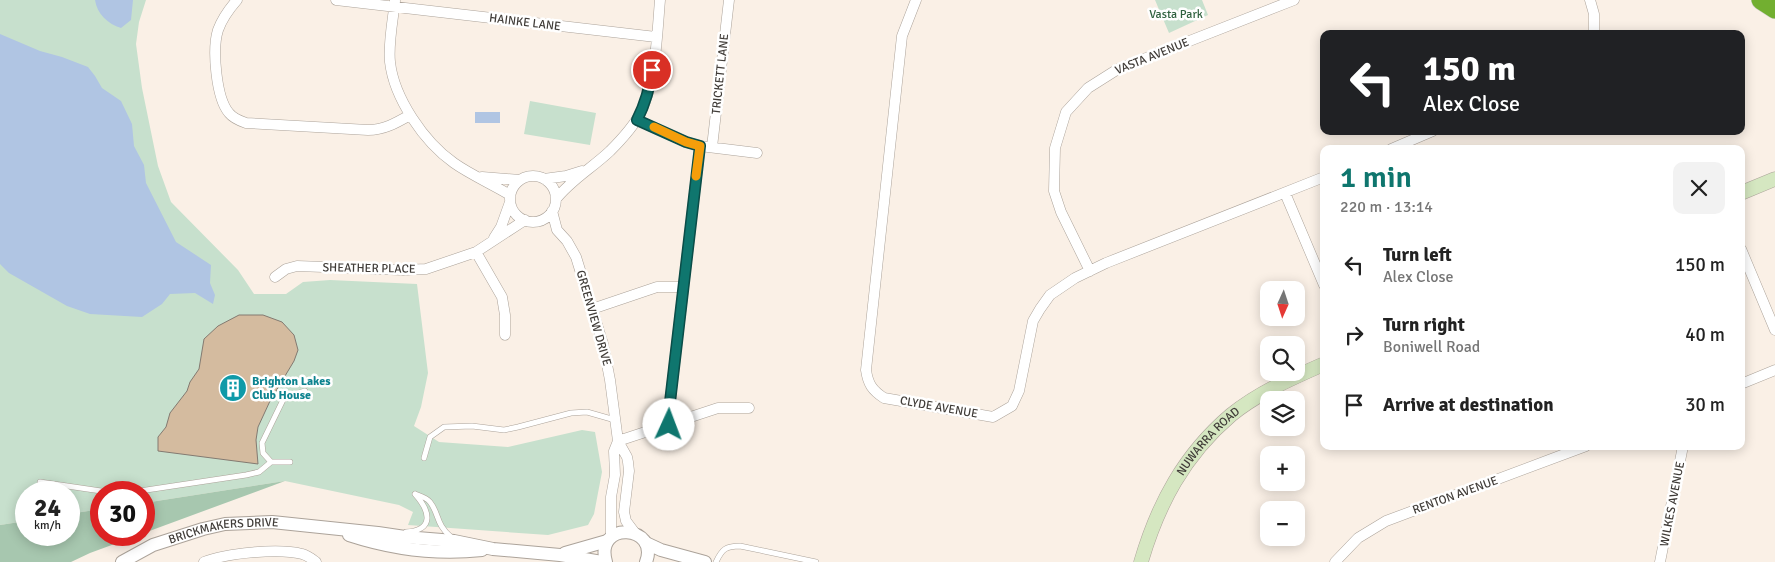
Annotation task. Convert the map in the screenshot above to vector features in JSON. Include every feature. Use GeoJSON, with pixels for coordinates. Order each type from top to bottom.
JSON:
{"type":"FeatureCollection","features":[{"type":"Feature","properties":{"kind":"highway"},"geometry":{"type":"LineString","coordinates":[[1761,0],[1775,9]]}},
{"type":"Feature","properties":{"kind":"main road"},"geometry":{"type":"LineString","coordinates":[[1745,191],[1775,179]]}},
{"type":"Feature","properties":{"kind":"main road","name":"NUWARRA ROAD"},"geometry":{"type":"LineString","coordinates":[[1142,562],[1164,500],[1181,469],[1205,441],[1231,415],[1280,384],[1320,366]]}},
{"type":"Feature","properties":{"kind":"street"},"geometry":{"type":"LineString","coordinates":[[237,0],[218,28],[215,54],[222,101],[230,115],[246,123],[368,130],[379,130],[391,126],[410,115]]}},
{"type":"Feature","properties":{"kind":"street","name":"HAINKE LANE"},"geometry":{"type":"LineString","coordinates":[[336,0],[395,3],[656,37]]}},
{"type":"Feature","properties":{"kind":"street"},"geometry":{"type":"LineString","coordinates":[[395,3],[390,60],[394,83],[410,115],[435,146],[453,163],[478,176],[510,198],[515,213],[525,220],[537,221],[548,216],[564,188],[612,149],[637,120],[650,86],[660,0]]}},
{"type":"Feature","properties":{"kind":"street","name":"TRICKETT LANE"},"geometry":{"type":"LineString","coordinates":[[712,147],[729,0]]}},
{"type":"Feature","properties":{"kind":"street","name":"CLYDE AVENUE"},"geometry":{"type":"LineString","coordinates":[[916,0],[902,36],[866,370],[868,383],[874,391],[884,398],[993,417],[1012,406],[1019,391],[1033,321],[1050,295],[1106,263],[1320,179]]}},
{"type":"Feature","properties":{"kind":"street","name":"VASTA AVENUE"},"geometry":{"type":"LineString","coordinates":[[1090,271],[1061,212],[1054,191],[1055,148],[1066,112],[1088,88],[1118,69],[1294,0]]}},
{"type":"Feature","properties":{"kind":"street"},"geometry":{"type":"LineString","coordinates":[[1590,0],[1594,14],[1594,30]]}},
{"type":"Feature","properties":{"kind":"street"},"geometry":{"type":"LineString","coordinates":[[637,120],[686,142],[700,146],[757,153]]}},
{"type":"Feature","properties":{"kind":"street"},"geometry":{"type":"LineString","coordinates":[[1400,145],[1424,135]]}},
{"type":"Feature","properties":{"kind":"street"},"geometry":{"type":"LineString","coordinates":[[669,425],[670,402],[700,146]]}},
{"type":"Feature","properties":{"kind":"street"},"geometry":{"type":"LineString","coordinates":[[510,198],[515,184],[520,180],[532,176],[544,179],[566,176],[592,167]]}},
{"type":"Feature","properties":{"kind":"street"},"geometry":{"type":"LineString","coordinates":[[478,176],[520,180]]}},
{"type":"Feature","properties":{"kind":"street"},"geometry":{"type":"LineString","coordinates":[[544,179],[552,187],[556,199]]}},
{"type":"Feature","properties":{"kind":"street"},"geometry":{"type":"LineString","coordinates":[[1285,193],[1320,276]]}},
{"type":"Feature","properties":{"kind":"street","name":"SHEATHER PLACE"},"geometry":{"type":"LineString","coordinates":[[490,242],[501,227],[510,198]]}},
{"type":"Feature","properties":{"kind":"street","name":"GREENVIEW DRIVE"},"geometry":{"type":"LineString","coordinates":[[552,211],[557,230]]}},
{"type":"Feature","properties":{"kind":"street","name":"SHEATHER PLACE"},"geometry":{"type":"LineString","coordinates":[[275,277],[286,269],[297,266],[404,270],[426,269],[476,252],[525,220]]}},
{"type":"Feature","properties":{"kind":"street","name":"GREENVIEW DRIVE"},"geometry":{"type":"LineString","coordinates":[[537,221],[557,230],[567,241],[576,257],[603,344],[618,441],[628,457],[629,471],[624,512],[626,521],[635,533]]}},
{"type":"Feature","properties":{"kind":"street"},"geometry":{"type":"LineString","coordinates":[[476,252],[502,297],[506,314],[505,335]]}},
{"type":"Feature","properties":{"kind":"street"},"geometry":{"type":"LineString","coordinates":[[1745,259],[1775,330]]}},
{"type":"Feature","properties":{"kind":"street"},"geometry":{"type":"LineString","coordinates":[[592,309],[657,287],[683,287]]}},
{"type":"Feature","properties":{"kind":"street"},"geometry":{"type":"LineString","coordinates":[[1745,382],[1775,370]]}},
{"type":"Feature","properties":{"kind":"street"},"geometry":{"type":"LineString","coordinates":[[618,441],[718,408],[749,408]]}},
{"type":"Feature","properties":{"kind":"street","name":"GREENVIEW DRIVE"},"geometry":{"type":"LineString","coordinates":[[609,539],[610,497],[615,476],[614,451],[618,441]]}},
{"type":"Feature","properties":{"kind":"street","name":"RENTON AVENUE"},"geometry":{"type":"LineString","coordinates":[[1335,562],[1358,538],[1386,521],[1575,450]]}},
{"type":"Feature","properties":{"kind":"street","name":"WILKES AVENUE"},"geometry":{"type":"LineString","coordinates":[[1660,562],[1682,450]]}},
{"type":"Feature","properties":{"kind":"street","name":"BRICKMAKERS DRIVE"},"geometry":{"type":"LineString","coordinates":[[122,562],[153,545],[182,535],[225,524],[272,522],[454,541],[493,550],[560,555],[604,562]]}},
{"type":"Feature","properties":{"kind":"street","name":"BRICKMAKERS DRIVE"},"geometry":{"type":"LineString","coordinates":[[328,528],[377,544],[400,548],[455,553],[493,550]]}},
{"type":"Feature","properties":{"kind":"street","name":"BRICKMAKERS DRIVE"},"geometry":{"type":"LineString","coordinates":[[560,555],[609,539],[622,532],[635,533]]}},
{"type":"Feature","properties":{"kind":"street"},"geometry":{"type":"LineString","coordinates":[[635,533],[646,543],[648,550],[646,562]]}},
{"type":"Feature","properties":{"kind":"street"},"geometry":{"type":"LineString","coordinates":[[604,562],[604,548],[609,539]]}},
{"type":"Feature","properties":{"kind":"street"},"geometry":{"type":"LineString","coordinates":[[646,543],[661,550],[706,562]]}},
{"type":"Feature","properties":{"kind":"street"},"geometry":{"type":"LineString","coordinates":[[204,562],[230,555],[282,552],[303,554],[316,562]]}},
{"type":"Feature","properties":{"kind":"lane"},"geometry":{"type":"LineString","coordinates":[[272,462],[263,453],[262,448],[268,428],[283,400],[289,396],[306,391]]}},
{"type":"Feature","properties":{"kind":"lane"},"geometry":{"type":"LineString","coordinates":[[424,458],[430,437],[444,426],[472,426],[504,430],[518,428],[571,413],[587,412],[615,420]]}},
{"type":"Feature","properties":{"kind":"lane"},"geometry":{"type":"LineString","coordinates":[[155,489],[246,475],[259,472],[272,462],[290,462]]}},
{"type":"Feature","properties":{"kind":"lane"},"geometry":{"type":"LineString","coordinates":[[378,533],[408,532],[421,529],[425,525],[427,513],[425,506],[414,494],[424,497],[430,502],[444,531],[454,541]]}},
{"type":"Feature","properties":{"kind":"lane"},"geometry":{"type":"LineString","coordinates":[[716,562],[721,550],[730,546],[740,546],[816,562]]}},
{"type":"Feature","properties":{"kind":"green space"},"geometry":{"type":"Polygon","coordinates":[[[0,0],[146,0],[139,22],[136,44],[142,88],[158,166],[171,202],[238,270],[254,294],[286,294],[303,282],[330,280],[417,284],[428,373],[421,407],[414,426],[439,442],[508,447],[582,430],[595,432],[602,472],[594,514],[588,525],[548,535],[408,525],[413,512],[399,505],[285,481],[155,501],[155,481],[90,481],[90,511],[80,512],[80,481],[15,481],[15,523],[0,525],[0,0]]]}},
{"type":"Feature","properties":{"kind":"green space","name":"Vasta Park"},"geometry":{"type":"Polygon","coordinates":[[[1155,0],[1202,0],[1208,15],[1169,33],[1155,0]]]}},
{"type":"Feature","properties":{"kind":"green space"},"geometry":{"type":"Polygon","coordinates":[[[530,101],[596,113],[590,145],[524,134],[530,101]]]}},
{"type":"Feature","properties":{"kind":"green space"},"geometry":{"type":"Polygon","coordinates":[[[285,481],[155,529],[155,501],[285,481]]]}},
{"type":"Feature","properties":{"kind":"green space"},"geometry":{"type":"Polygon","coordinates":[[[90,511],[90,546],[109,546],[71,562],[0,562],[0,525],[15,523],[15,546],[80,546],[80,512],[90,511]]]}},
{"type":"Feature","properties":{"kind":"water"},"geometry":{"type":"Polygon","coordinates":[[[95,0],[133,0],[131,20],[121,28],[112,24],[98,10],[95,0]]]}},
{"type":"Feature","properties":{"kind":"water"},"geometry":{"type":"Polygon","coordinates":[[[0,34],[40,51],[88,67],[102,88],[121,101],[132,124],[134,146],[144,165],[146,183],[176,242],[211,265],[210,283],[215,295],[213,304],[195,293],[170,294],[162,304],[142,317],[90,314],[67,306],[9,273],[0,264],[0,34]]]}},
{"type":"Feature","properties":{"kind":"water"},"geometry":{"type":"Polygon","coordinates":[[[475,112],[500,112],[500,123],[475,123],[475,112]]]}},
{"type":"Feature","properties":{"kind":"building","name":"Brighton Lakes Club House"},"geometry":{"type":"Polygon","coordinates":[[[239,315],[263,315],[282,322],[294,335],[298,350],[294,361],[270,401],[258,427],[256,440],[258,464],[158,451],[158,437],[166,427],[170,413],[187,391],[190,382],[199,369],[204,339],[218,326],[239,315]]]}},
{"type":"Feature","properties":{"kind":"slow traffic"},"geometry":{"type":"LineString","coordinates":[[654,127],[686,142],[700,146],[696,176]]}},
{"type":"Feature","properties":{"kind":"place","name":"Brighton Lakes Club House"},"geometry":{"type":"Point","coordinates":[233,388]}},
{"type":"Feature","properties":{"kind":"route"},"geometry":{"type":"LineString","coordinates":[[652,70],[650,86],[637,120],[686,142],[700,146],[670,402],[669,425]]}}]}
